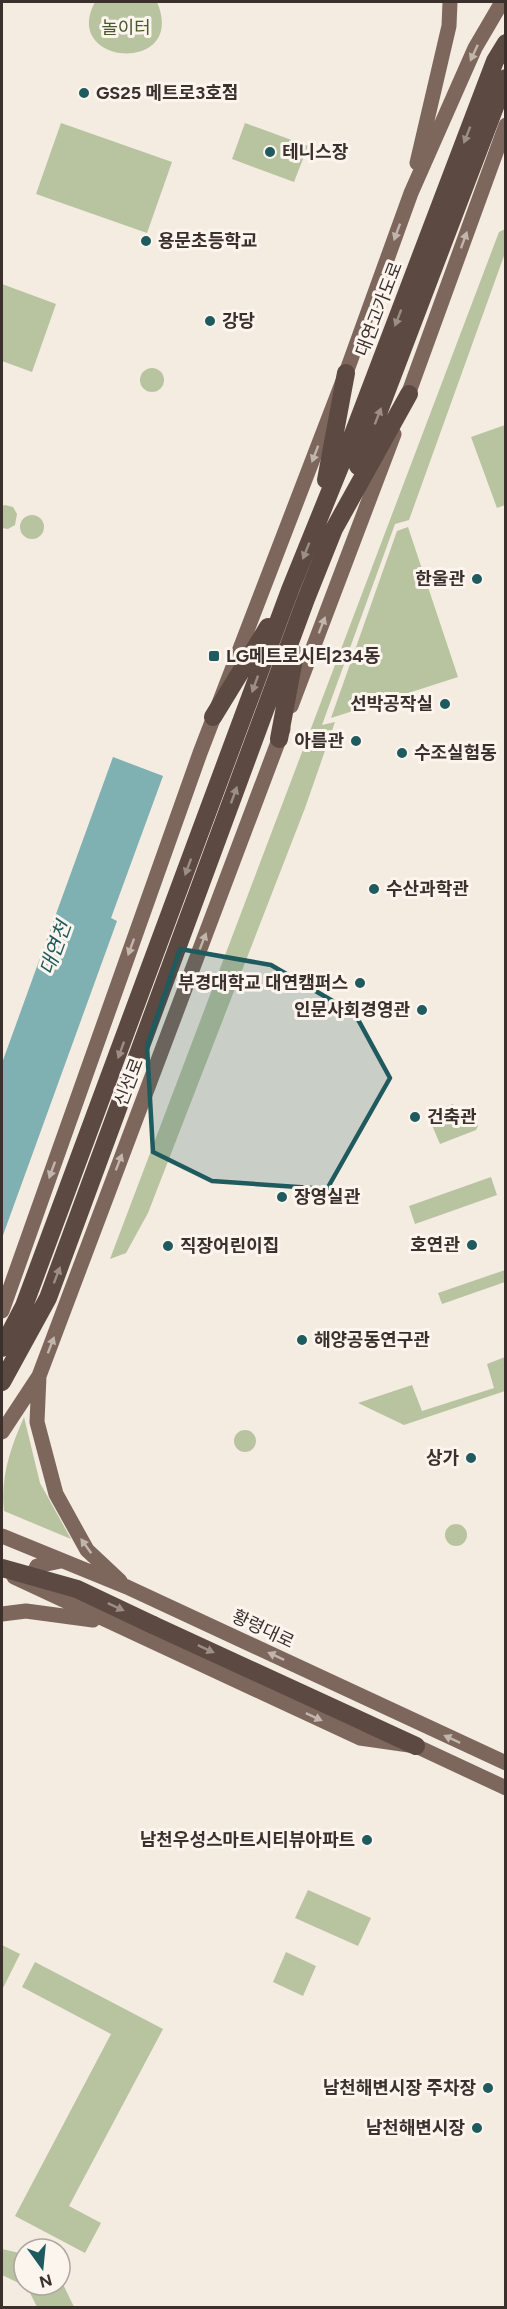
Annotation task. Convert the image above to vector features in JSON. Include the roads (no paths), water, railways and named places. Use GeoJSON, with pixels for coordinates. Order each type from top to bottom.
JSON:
{"type":"FeatureCollection","features":[{"type":"Feature","properties":{"kind":"highway","name":"대연고가도로"},"geometry":{"type":"LineString","coordinates":[[382,383],[495,62],[506,43]]}},
{"type":"Feature","properties":{"kind":"highway","name":"대연고가도로"},"geometry":{"type":"LineString","coordinates":[[326,524],[506,78]]}},
{"type":"Feature","properties":{"kind":"highway"},"geometry":{"type":"LineString","coordinates":[[326,524],[346,373]]}},
{"type":"Feature","properties":{"kind":"highway"},"geometry":{"type":"LineString","coordinates":[[2,1348],[24,1306],[326,524],[409,394]]}},
{"type":"Feature","properties":{"kind":"highway"},"geometry":{"type":"LineString","coordinates":[[213,717],[298,594]]}},
{"type":"Feature","properties":{"kind":"highway"},"geometry":{"type":"LineString","coordinates":[[279,739],[298,594]]}},
{"type":"Feature","properties":{"kind":"highway"},"geometry":{"type":"LineString","coordinates":[[2,1382],[48,1298],[106,1146],[298,594]]}},
{"type":"Feature","properties":{"kind":"highway"},"geometry":{"type":"LineString","coordinates":[[2,1568],[77,1589],[416,1746]]}},
{"type":"Feature","properties":{"kind":"main road"},"geometry":{"type":"LineString","coordinates":[[411,193],[449,26],[450,2]]}},
{"type":"Feature","properties":{"kind":"main road"},"geometry":{"type":"LineString","coordinates":[[2,1311],[213,717],[346,373],[411,193],[475,48],[502,2]]}},
{"type":"Feature","properties":{"kind":"main road","name":"신선로"},"geometry":{"type":"LineString","coordinates":[[2,1432],[39,1376],[409,394],[506,125]]}},
{"type":"Feature","properties":{"kind":"main road"},"geometry":{"type":"LineString","coordinates":[[39,1376],[37,1422],[56,1494],[87,1550],[127,1587]]}},
{"type":"Feature","properties":{"kind":"main road","name":"황령대로"},"geometry":{"type":"LineString","coordinates":[[2,1536],[127,1587],[506,1763]]}},
{"type":"Feature","properties":{"kind":"main road"},"geometry":{"type":"LineString","coordinates":[[48,1594],[36,1582],[33,1574],[37,1566],[61,1561]]}},
{"type":"Feature","properties":{"kind":"main road"},"geometry":{"type":"LineString","coordinates":[[2,1568],[48,1594],[360,1738],[416,1746],[506,1788]]}},
{"type":"Feature","properties":{"kind":"main road"},"geometry":{"type":"LineString","coordinates":[[2,1614],[26,1611],[108,1622]]}},
{"type":"Feature","properties":{"kind":"water","name":"대연천"},"geometry":{"type":"Polygon","coordinates":[[[113,757],[163,776],[111,918],[117,921],[2,1238],[2,1063],[113,757]]]}},
{"type":"Feature","properties":{"kind":"place","name":"GS25 메트로3호점"},"geometry":{"type":"Point","coordinates":[84,93]}},
{"type":"Feature","properties":{"kind":"place","name":"테니스장"},"geometry":{"type":"Point","coordinates":[270,152]}},
{"type":"Feature","properties":{"kind":"place","name":"용문초등학교"},"geometry":{"type":"Point","coordinates":[146,241]}},
{"type":"Feature","properties":{"kind":"place","name":"강당"},"geometry":{"type":"Point","coordinates":[210,321]}},
{"type":"Feature","properties":{"kind":"place","name":"한울관"},"geometry":{"type":"Point","coordinates":[477,579]}},
{"type":"Feature","properties":{"kind":"place","name":"LG메트로시티234동"},"geometry":{"type":"Point","coordinates":[214,656]}},
{"type":"Feature","properties":{"kind":"place","name":"선박공작실"},"geometry":{"type":"Point","coordinates":[445,704]}},
{"type":"Feature","properties":{"kind":"place","name":"아름관"},"geometry":{"type":"Point","coordinates":[356,741]}},
{"type":"Feature","properties":{"kind":"place","name":"수조실험동"},"geometry":{"type":"Point","coordinates":[402,753]}},
{"type":"Feature","properties":{"kind":"place","name":"수산과학관"},"geometry":{"type":"Point","coordinates":[374,889]}},
{"type":"Feature","properties":{"kind":"place","name":"부경대학교 대연캠퍼스"},"geometry":{"type":"Point","coordinates":[360,983]}},
{"type":"Feature","properties":{"kind":"place","name":"인문사회경영관"},"geometry":{"type":"Point","coordinates":[422,1010]}},
{"type":"Feature","properties":{"kind":"place","name":"건축관"},"geometry":{"type":"Point","coordinates":[415,1117]}},
{"type":"Feature","properties":{"kind":"place","name":"장영실관"},"geometry":{"type":"Point","coordinates":[282,1197]}},
{"type":"Feature","properties":{"kind":"place","name":"호연관"},"geometry":{"type":"Point","coordinates":[472,1245]}},
{"type":"Feature","properties":{"kind":"place","name":"직장어린이집"},"geometry":{"type":"Point","coordinates":[168,1246]}},
{"type":"Feature","properties":{"kind":"place","name":"해양공동연구관"},"geometry":{"type":"Point","coordinates":[302,1340]}},
{"type":"Feature","properties":{"kind":"place","name":"상가"},"geometry":{"type":"Point","coordinates":[471,1458]}},
{"type":"Feature","properties":{"kind":"place","name":"남천우성스마트시티뷰아파트"},"geometry":{"type":"Point","coordinates":[367,1840]}},
{"type":"Feature","properties":{"kind":"place","name":"남천해변시장 주차장"},"geometry":{"type":"Point","coordinates":[488,2088]}},
{"type":"Feature","properties":{"kind":"place","name":"남천해변시장"},"geometry":{"type":"Point","coordinates":[477,2128]}},
{"type":"Feature","properties":{"kind":"park label","name":"놀이터"},"geometry":{"type":"Point","coordinates":[126,28]}}]}
